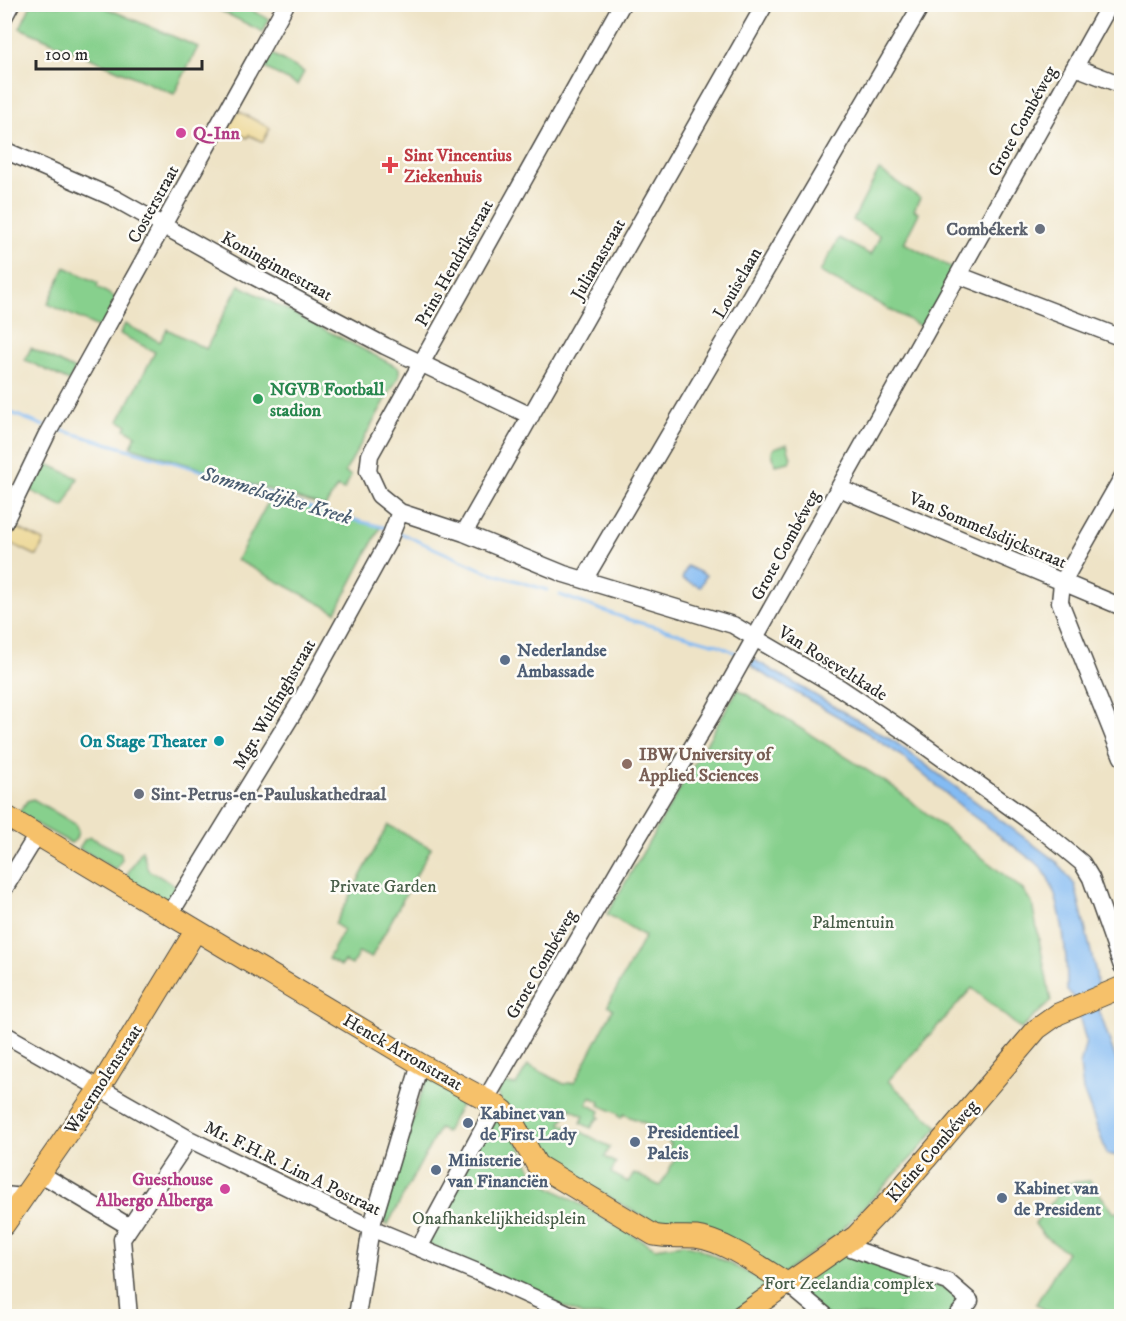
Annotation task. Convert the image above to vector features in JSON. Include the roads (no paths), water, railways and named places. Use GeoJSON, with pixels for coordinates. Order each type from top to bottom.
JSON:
{"type":"FeatureCollection","features":[{"type":"Feature","properties":{"kind":"main road","name":"Henck Arronstraat"},"geometry":{"type":"LineString","coordinates":[[4,815],[420,1064],[491,1102],[504,1111],[515,1126],[537,1166],[654,1235],[669,1238],[696,1237],[713,1242],[788,1284]]}},
{"type":"Feature","properties":{"kind":"main road","name":"Watermolenstraat"},"geometry":{"type":"LineString","coordinates":[[5,1224],[14,1196],[41,1174],[99,1089],[196,930]]}},
{"type":"Feature","properties":{"kind":"main road","name":"Kleine Combéweg"},"geometry":{"type":"LineString","coordinates":[[741,1317],[845,1246],[856,1236],[897,1192],[1037,1029],[1067,1009],[1115,989]]}},
{"type":"Feature","properties":{"kind":"street"},"geometry":{"type":"LineString","coordinates":[[4,17],[11,4]]}},
{"type":"Feature","properties":{"kind":"street","name":"Costerstraat"},"geometry":{"type":"LineString","coordinates":[[4,523],[50,430],[286,4]]}},
{"type":"Feature","properties":{"kind":"street","name":"Prins Hendrikstraat"},"geometry":{"type":"LineString","coordinates":[[372,482],[368,471],[370,455],[622,4]]}},
{"type":"Feature","properties":{"kind":"street","name":"Julianastraat"},"geometry":{"type":"LineString","coordinates":[[464,533],[765,4]]}},
{"type":"Feature","properties":{"kind":"street","name":"Louiselaan"},"geometry":{"type":"LineString","coordinates":[[584,580],[922,4]]}},
{"type":"Feature","properties":{"kind":"street","name":"Grote Combéweg"},"geometry":{"type":"LineString","coordinates":[[418,1248],[491,1102],[735,673],[1110,4]]}},
{"type":"Feature","properties":{"kind":"street"},"geometry":{"type":"LineString","coordinates":[[1075,67],[1122,85]]}},
{"type":"Feature","properties":{"kind":"street","name":"Koninginnestraat"},"geometry":{"type":"LineString","coordinates":[[4,150],[114,198],[385,346],[531,416]]}},
{"type":"Feature","properties":{"kind":"street"},"geometry":{"type":"LineString","coordinates":[[958,275],[1122,338]]}},
{"type":"Feature","properties":{"kind":"street"},"geometry":{"type":"LineString","coordinates":[[1122,478],[1062,583],[1059,602],[1116,729],[1122,757]]}},
{"type":"Feature","properties":{"kind":"street","name":"Van Roseveltkade"},"geometry":{"type":"LineString","coordinates":[[372,482],[379,495],[399,516],[464,533],[564,574],[733,625],[753,641],[840,688],[910,735],[1042,831],[1082,864],[1091,878],[1122,966]]}},
{"type":"Feature","properties":{"kind":"street","name":"Van Sommelsdijckstraat"},"geometry":{"type":"LineString","coordinates":[[839,488],[1122,607]]}},
{"type":"Feature","properties":{"kind":"street","name":"Mgr. Wulfinghstraat"},"geometry":{"type":"LineString","coordinates":[[170,914],[300,702],[388,542],[399,516]]}},
{"type":"Feature","properties":{"kind":"street"},"geometry":{"type":"LineString","coordinates":[[4,889],[37,835]]}},
{"type":"Feature","properties":{"kind":"street","name":"Mr. F.H.R. Lim A Postraat"},"geometry":{"type":"LineString","coordinates":[[4,1034],[189,1139],[371,1228],[477,1272],[555,1312],[574,1317]]}},
{"type":"Feature","properties":{"kind":"street"},"geometry":{"type":"LineString","coordinates":[[357,1317],[371,1228],[420,1064]]}},
{"type":"Feature","properties":{"kind":"street"},"geometry":{"type":"LineString","coordinates":[[129,1317],[122,1241],[189,1139]]}},
{"type":"Feature","properties":{"kind":"street"},"geometry":{"type":"LineString","coordinates":[[41,1174],[130,1227]]}},
{"type":"Feature","properties":{"kind":"street"},"geometry":{"type":"LineString","coordinates":[[845,1246],[948,1282],[970,1301],[957,1317]]}},
{"type":"Feature","properties":{"kind":"street"},"geometry":{"type":"LineString","coordinates":[[788,1284],[826,1317]]}},
{"type":"Feature","properties":{"kind":"water"},"geometry":{"type":"Polygon","coordinates":[[[687,566],[706,575],[700,587],[682,579],[687,566]]]}},
{"type":"Feature","properties":{"kind":"water"},"geometry":{"type":"Polygon","coordinates":[[[753,659],[895,742],[1057,862],[1075,885],[1096,973],[1099,1010],[1121,1074],[1121,1159],[1118,1156],[1107,1154],[1083,1090],[1080,1065],[1086,1041],[1074,997],[1067,991],[1065,944],[1059,908],[1048,878],[1040,866],[969,813],[900,755],[867,733],[756,670],[751,665],[753,659]]]}},
{"type":"Feature","properties":{"kind":"waterway","name":"Sommelsdijkse Kreek"},"geometry":{"type":"LineString","coordinates":[[4,410],[44,426]]}},
{"type":"Feature","properties":{"kind":"waterway","name":"Sommelsdijkse Kreek"},"geometry":{"type":"LineString","coordinates":[[57,429],[200,470],[323,512],[386,528]]}},
{"type":"Feature","properties":{"kind":"waterway","name":"Sommelsdijkse Kreek"},"geometry":{"type":"LineString","coordinates":[[398,532],[485,571],[547,590]]}},
{"type":"Feature","properties":{"kind":"waterway"},"geometry":{"type":"LineString","coordinates":[[560,595],[627,619],[716,644],[738,654]]}},
{"type":"Feature","properties":{"kind":"place","name":"Q-Inn"},"geometry":{"type":"Point","coordinates":[181,133]}},
{"type":"Feature","properties":{"kind":"place","name":"Sint Vincentius Ziekenhuis"},"geometry":{"type":"Point","coordinates":[390,165]}},
{"type":"Feature","properties":{"kind":"place","name":"Combékerk"},"geometry":{"type":"Point","coordinates":[1040,229]}},
{"type":"Feature","properties":{"kind":"place","name":"NGVB Football stadion"},"geometry":{"type":"Point","coordinates":[258,399]}},
{"type":"Feature","properties":{"kind":"place","name":"Nederlandse Ambassade"},"geometry":{"type":"Point","coordinates":[505,660]}},
{"type":"Feature","properties":{"kind":"place","name":"On Stage Theater"},"geometry":{"type":"Point","coordinates":[219,741]}},
{"type":"Feature","properties":{"kind":"place","name":"IBW University of Applied Sciences"},"geometry":{"type":"Point","coordinates":[627,764]}},
{"type":"Feature","properties":{"kind":"place","name":"Sint-Petrus-en-Pauluskathedraal"},"geometry":{"type":"Point","coordinates":[139,794]}},
{"type":"Feature","properties":{"kind":"place","name":"Kabinet van de First Lady"},"geometry":{"type":"Point","coordinates":[468,1123]}},
{"type":"Feature","properties":{"kind":"place","name":"Presidentieel Paleis"},"geometry":{"type":"Point","coordinates":[635,1142]}},
{"type":"Feature","properties":{"kind":"place","name":"Ministerie van Financiën"},"geometry":{"type":"Point","coordinates":[436,1170]}},
{"type":"Feature","properties":{"kind":"place","name":"Guesthouse Albergo Alberga"},"geometry":{"type":"Point","coordinates":[225,1189]}},
{"type":"Feature","properties":{"kind":"place","name":"Kabinet van de President"},"geometry":{"type":"Point","coordinates":[1002,1198]}},
{"type":"Feature","properties":{"kind":"park label","name":"Private Garden"},"geometry":{"type":"Point","coordinates":[383,886]}},
{"type":"Feature","properties":{"kind":"park label","name":"Palmentuin"},"geometry":{"type":"Point","coordinates":[853,922]}},
{"type":"Feature","properties":{"kind":"park label","name":"Onafhankelijkheidsplein"},"geometry":{"type":"Point","coordinates":[499,1218]}},
{"type":"Feature","properties":{"kind":"park label","name":"Fort Zeelandia complex"},"geometry":{"type":"Point","coordinates":[849,1283]}}]}
